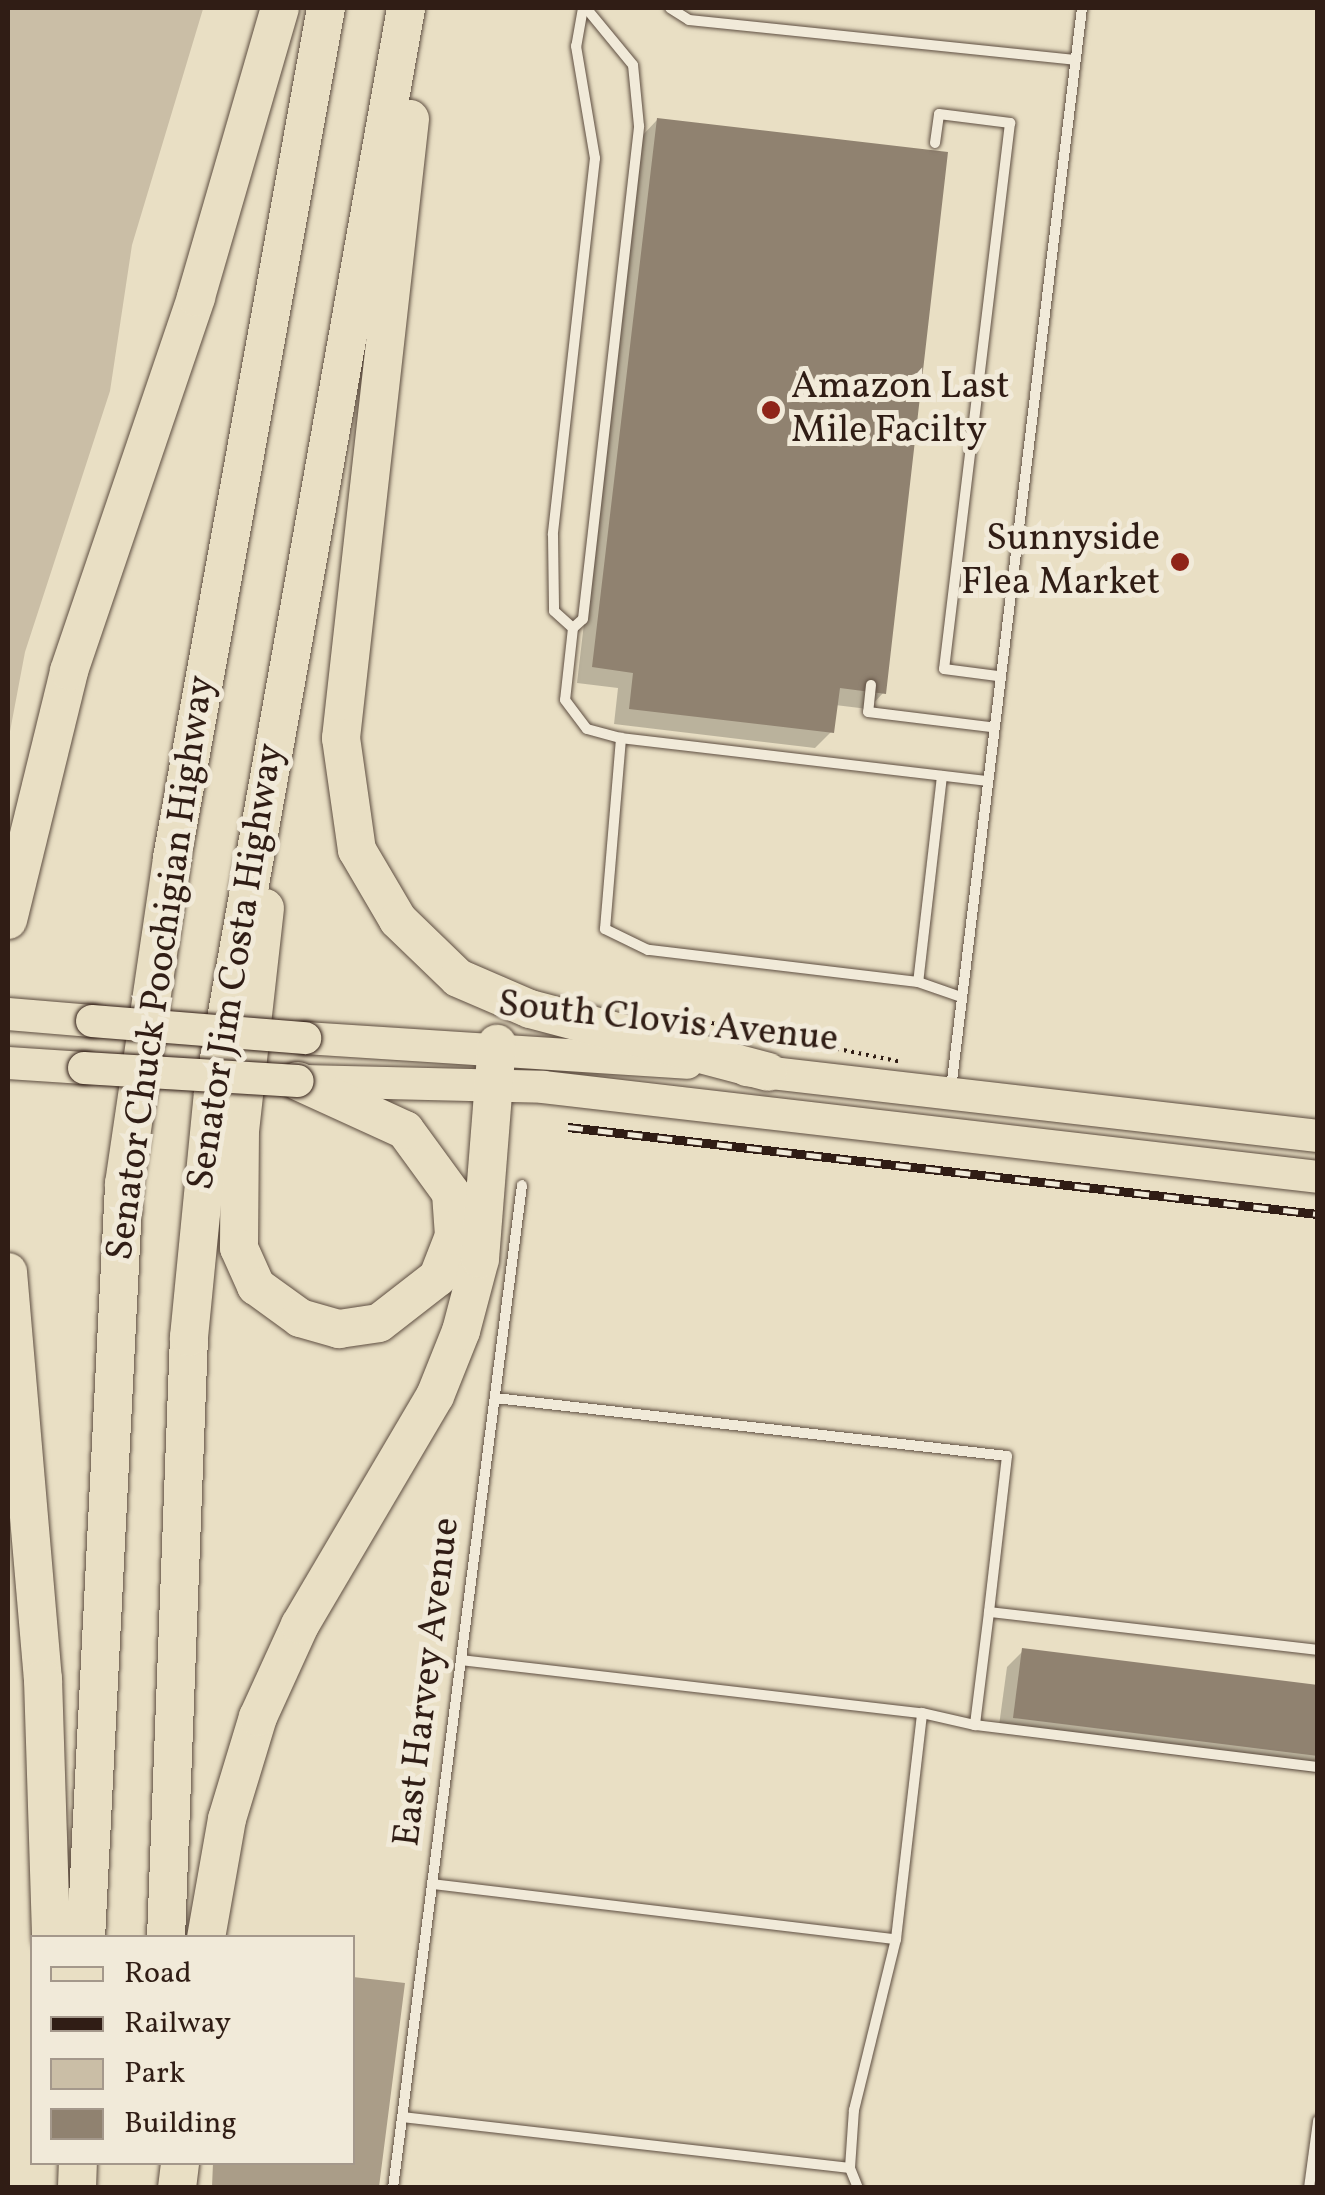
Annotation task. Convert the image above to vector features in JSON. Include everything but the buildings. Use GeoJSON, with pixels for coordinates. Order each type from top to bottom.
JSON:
{"type":"FeatureCollection","features":[{"type":"Feature","properties":{"kind":"highway"},"geometry":{"type":"LineString","coordinates":[[8,920],[69,672],[202,280],[280,8]]}},
{"type":"Feature","properties":{"kind":"highway","name":"Senator Chuck Poochigian Highway"},"geometry":{"type":"LineString","coordinates":[[86,1935],[124,1184],[172,858],[326,8]]}},
{"type":"Feature","properties":{"kind":"highway","name":"Senator Jim Costa Highway"},"geometry":{"type":"LineString","coordinates":[[166,1935],[200,1202],[230,977],[406,8]]}},
{"type":"Feature","properties":{"kind":"highway"},"geometry":{"type":"LineString","coordinates":[[424,8],[346,688],[340,771],[350,827],[385,903],[458,978],[530,1009],[768,1072]]}},
{"type":"Feature","properties":{"kind":"highway"},"geometry":{"type":"LineString","coordinates":[[298,1081],[406,1130],[451,1194],[454,1236],[438,1277],[379,1323],[320,1325],[269,1300],[245,1268],[237,1225],[304,558]]}},
{"type":"Feature","properties":{"kind":"highway"},"geometry":{"type":"LineString","coordinates":[[207,1935],[226,1819],[258,1716],[300,1626],[435,1396],[461,1331],[480,1259],[497,1044]]}},
{"type":"Feature","properties":{"kind":"highway"},"geometry":{"type":"LineString","coordinates":[[8,1272],[43,1680],[52,1935]]}},
{"type":"Feature","properties":{"kind":"main road","name":"South Clovis Avenue"},"geometry":{"type":"LineString","coordinates":[[8,1014],[305,1038],[497,1044],[1318,1136]]}},
{"type":"Feature","properties":{"kind":"main road","name":"South Clovis Avenue"},"geometry":{"type":"LineString","coordinates":[[8,1063],[298,1081],[495,1084],[670,1100],[1318,1177]]}},
{"type":"Feature","properties":{"kind":"main road"},"geometry":{"type":"LineString","coordinates":[[670,1100],[759,1094],[930,1111],[950,1094]]}},
{"type":"Feature","properties":{"kind":"lane"},"geometry":{"type":"LineString","coordinates":[[573,628],[554,611],[553,535],[595,158],[576,46],[584,8]]}},
{"type":"Feature","properties":{"kind":"lane"},"geometry":{"type":"LineString","coordinates":[[584,8],[633,64],[639,126],[583,620],[573,628],[565,700],[587,728],[621,738],[984,781]]}},
{"type":"Feature","properties":{"kind":"lane"},"geometry":{"type":"LineString","coordinates":[[670,8],[689,20],[1075,60]]}},
{"type":"Feature","properties":{"kind":"lane"},"geometry":{"type":"LineString","coordinates":[[950,1094],[984,781],[1082,8]]}},
{"type":"Feature","properties":{"kind":"lane"},"geometry":{"type":"LineString","coordinates":[[935,143],[938,114],[1010,123],[944,669],[998,676]]}},
{"type":"Feature","properties":{"kind":"lane"},"geometry":{"type":"LineString","coordinates":[[872,685],[868,712],[992,727]]}},
{"type":"Feature","properties":{"kind":"lane"},"geometry":{"type":"LineString","coordinates":[[621,738],[600,912],[620,943],[918,982],[961,998]]}},
{"type":"Feature","properties":{"kind":"lane"},"geometry":{"type":"LineString","coordinates":[[918,982],[942,776]]}},
{"type":"Feature","properties":{"kind":"lane","name":"East Harvey Avenue"},"geometry":{"type":"LineString","coordinates":[[393,2188],[522,1184]]}},
{"type":"Feature","properties":{"kind":"lane"},"geometry":{"type":"LineString","coordinates":[[495,1398],[1006,1456],[975,1725]]}},
{"type":"Feature","properties":{"kind":"lane"},"geometry":{"type":"LineString","coordinates":[[990,1612],[1318,1650]]}},
{"type":"Feature","properties":{"kind":"lane"},"geometry":{"type":"LineString","coordinates":[[461,1660],[922,1713],[975,1725],[1318,1767]]}},
{"type":"Feature","properties":{"kind":"lane"},"geometry":{"type":"LineString","coordinates":[[858,2188],[850,2168],[863,2059],[896,1939],[922,1713]]}},
{"type":"Feature","properties":{"kind":"lane"},"geometry":{"type":"LineString","coordinates":[[432,1884],[896,1939]]}},
{"type":"Feature","properties":{"kind":"lane"},"geometry":{"type":"LineString","coordinates":[[402,2117],[850,2168]]}},
{"type":"Feature","properties":{"kind":"lane"},"geometry":{"type":"LineString","coordinates":[[1309,2188],[1318,2121]]}},
{"type":"Feature","properties":{"kind":"path"},"geometry":{"type":"LineString","coordinates":[[644,1009],[918,1066]]}},
{"type":"Feature","properties":{"kind":"green space"},"geometry":{"type":"Polygon","coordinates":[[[8,8],[203,9],[132,245],[110,391],[25,652],[8,742],[8,8]]]}},
{"type":"Feature","properties":{"kind":"shaded area"},"geometry":{"type":"Polygon","coordinates":[[[355,1977],[405,1983],[379,2187],[212,2187],[213,2165],[355,2165],[355,1977]]]}},
{"type":"Feature","properties":{"kind":"railway"},"geometry":{"type":"LineString","coordinates":[[568,1127],[1318,1214]]}},
{"type":"Feature","properties":{"kind":"place","name":"Amazon Last Mile Facilty"},"geometry":{"type":"Point","coordinates":[771,410]}},
{"type":"Feature","properties":{"kind":"place","name":"Sunnyside Flea Market"},"geometry":{"type":"Point","coordinates":[1180,562]}}]}
